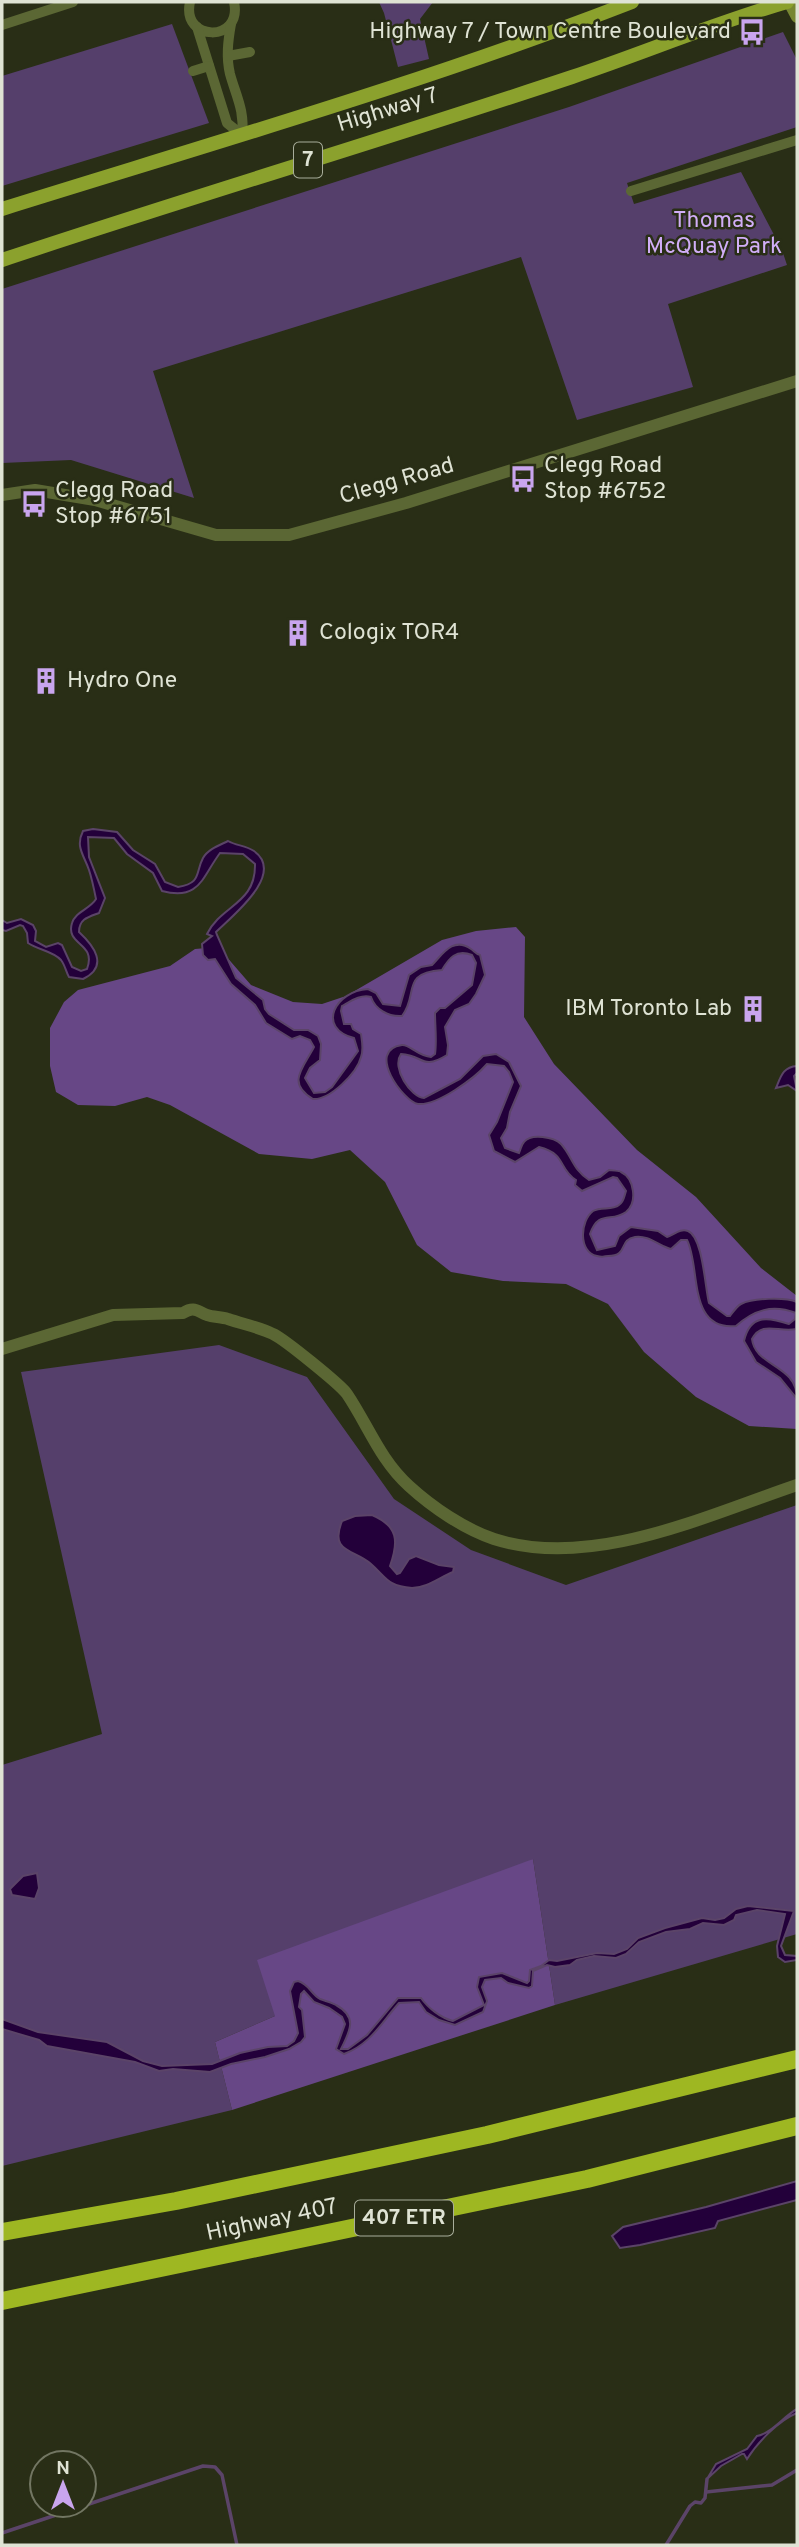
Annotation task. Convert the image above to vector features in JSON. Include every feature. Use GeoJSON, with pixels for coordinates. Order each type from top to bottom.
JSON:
{"type":"FeatureCollection","features":[{"type":"Feature","properties":{"kind":"highway","name":"Highway 407"},"geometry":{"type":"LineString","coordinates":[[2,2232],[176,2200],[487,2135],[797,2059]]}},
{"type":"Feature","properties":{"kind":"highway","name":"Highway 407"},"geometry":{"type":"LineString","coordinates":[[4,2301],[587,2179],[797,2126]]}},
{"type":"Feature","properties":{"kind":"main road","name":"Highway 7"},"geometry":{"type":"LineString","coordinates":[[2,209],[242,135],[502,50],[632,2]]}},
{"type":"Feature","properties":{"kind":"main road","name":"Highway 7"},"geometry":{"type":"LineString","coordinates":[[2,260],[572,77],[754,11],[788,2]]}},
{"type":"Feature","properties":{"kind":"main road"},"geometry":{"type":"LineString","coordinates":[[788,2],[797,17]]}},
{"type":"Feature","properties":{"kind":"street"},"geometry":{"type":"LineString","coordinates":[[2,25],[74,2]]}},
{"type":"Feature","properties":{"kind":"street"},"geometry":{"type":"LineString","coordinates":[[190,2],[189,13],[197,27],[227,123],[242,135]]}},
{"type":"Feature","properties":{"kind":"street"},"geometry":{"type":"LineString","coordinates":[[234,2],[236,11],[227,46],[229,71],[244,118],[242,135]]}},
{"type":"Feature","properties":{"kind":"street"},"geometry":{"type":"LineString","coordinates":[[197,27],[202,31],[215,33],[231,24]]}},
{"type":"Feature","properties":{"kind":"street"},"geometry":{"type":"LineString","coordinates":[[228,56],[250,52]]}},
{"type":"Feature","properties":{"kind":"street"},"geometry":{"type":"LineString","coordinates":[[192,71],[209,66]]}},
{"type":"Feature","properties":{"kind":"street"},"geometry":{"type":"LineString","coordinates":[[631,191],[797,140]]}},
{"type":"Feature","properties":{"kind":"street","name":"Clegg Road"},"geometry":{"type":"LineString","coordinates":[[2,495],[35,490],[95,500],[216,535],[289,535],[406,503],[797,381]]}},
{"type":"Feature","properties":{"kind":"street"},"geometry":{"type":"LineString","coordinates":[[2,1349],[113,1315],[183,1313],[188,1318],[206,1315],[274,1334],[345,1390],[376,1447],[408,1485],[448,1516],[494,1539],[534,1547],[597,1548],[660,1531],[797,1485]]}},
{"type":"Feature","properties":{"kind":"green space"},"geometry":{"type":"Polygon","coordinates":[[[379,2],[433,2],[420,19],[429,59],[398,67],[379,2]]]}},
{"type":"Feature","properties":{"kind":"green space"},"geometry":{"type":"Polygon","coordinates":[[[172,24],[209,123],[2,186],[2,76],[172,24]]]}},
{"type":"Feature","properties":{"kind":"green space","name":"Thomas McQuay Park"},"geometry":{"type":"Polygon","coordinates":[[[783,32],[797,60],[797,127],[627,183],[634,204],[741,172],[782,250],[787,265],[668,304],[693,387],[577,420],[521,257],[153,371],[194,498],[71,460],[2,463],[2,289],[569,107],[783,32]]]}},
{"type":"Feature","properties":{"kind":"green space"},"geometry":{"type":"Polygon","coordinates":[[[219,1345],[307,1377],[394,1499],[471,1550],[566,1585],[797,1505],[797,1934],[555,2005],[533,1859],[275,2016],[215,2042],[232,2110],[2,2166],[2,1765],[102,1734],[21,1372],[219,1345]]]}},
{"type":"Feature","properties":{"kind":"shaded area"},"geometry":{"type":"Polygon","coordinates":[[[93,829],[117,832],[133,850],[155,864],[165,882],[178,887],[191,883],[205,855],[228,841],[251,849],[262,860],[264,871],[253,894],[216,932],[236,978],[263,1000],[269,1014],[294,1030],[308,1030],[318,1036],[321,1044],[320,1060],[310,1068],[305,1078],[314,1093],[325,1092],[332,1087],[358,1051],[354,1038],[342,1033],[333,1019],[334,1010],[347,996],[368,989],[376,993],[383,1004],[400,1006],[409,975],[421,967],[432,965],[448,948],[465,946],[480,955],[485,975],[469,1004],[455,1010],[445,1027],[447,1055],[427,1062],[401,1054],[400,1074],[408,1087],[424,1098],[460,1079],[483,1056],[496,1054],[509,1062],[521,1086],[501,1138],[505,1148],[519,1153],[527,1139],[548,1138],[561,1144],[579,1172],[589,1180],[600,1177],[609,1170],[620,1172],[629,1179],[633,1190],[630,1208],[621,1215],[601,1219],[590,1234],[597,1250],[615,1246],[619,1236],[631,1227],[658,1231],[667,1237],[685,1230],[693,1235],[700,1252],[709,1303],[727,1316],[741,1304],[753,1300],[797,1302],[796,1329],[761,1330],[752,1339],[760,1355],[790,1379],[797,1399],[780,1378],[756,1362],[744,1341],[755,1322],[767,1319],[789,1324],[795,1319],[796,1313],[779,1309],[764,1310],[736,1326],[720,1325],[710,1318],[703,1308],[687,1240],[681,1240],[671,1249],[645,1238],[635,1237],[627,1241],[619,1253],[602,1257],[587,1249],[583,1236],[585,1222],[589,1216],[596,1210],[616,1207],[624,1199],[626,1191],[617,1178],[613,1177],[582,1191],[575,1185],[576,1180],[570,1176],[558,1158],[548,1150],[539,1147],[515,1162],[494,1151],[489,1135],[513,1082],[504,1066],[487,1064],[455,1090],[426,1103],[418,1104],[412,1101],[397,1086],[387,1065],[387,1056],[391,1049],[402,1045],[426,1056],[435,1054],[435,1013],[472,985],[476,963],[472,955],[457,954],[450,958],[442,970],[420,975],[415,980],[402,1016],[383,1011],[367,996],[356,998],[342,1006],[344,1024],[351,1024],[353,1029],[361,1034],[361,1057],[342,1084],[327,1095],[313,1099],[300,1087],[299,1081],[302,1068],[314,1047],[310,1040],[300,1036],[292,1039],[266,1023],[255,1005],[231,984],[215,959],[208,960],[203,955],[202,944],[212,936],[207,934],[213,924],[250,888],[255,864],[243,854],[220,853],[198,885],[185,893],[175,893],[162,891],[153,873],[127,854],[114,838],[88,837],[89,857],[105,898],[99,913],[85,919],[79,928],[79,932],[94,949],[97,962],[96,968],[83,979],[69,977],[58,957],[28,943],[23,926],[2,930],[2,920],[7,923],[21,919],[33,925],[36,931],[35,941],[46,947],[58,943],[62,945],[72,967],[81,971],[87,969],[88,954],[76,941],[71,930],[76,916],[96,899],[80,842],[83,831],[93,829]]]}},
{"type":"Feature","properties":{"kind":"shaded area"},"geometry":{"type":"Polygon","coordinates":[[[516,927],[525,937],[524,1017],[554,1064],[637,1150],[696,1197],[761,1268],[797,1296],[797,1429],[749,1426],[696,1397],[644,1352],[608,1304],[566,1284],[503,1281],[451,1272],[417,1245],[385,1182],[350,1150],[312,1159],[259,1154],[170,1105],[147,1097],[115,1106],[78,1105],[56,1092],[50,1066],[50,1028],[64,1002],[78,990],[170,966],[195,949],[218,947],[251,985],[293,1002],[322,1004],[346,996],[442,940],[476,931],[516,927]]]}},
{"type":"Feature","properties":{"kind":"shaded area"},"geometry":{"type":"Polygon","coordinates":[[[797,1066],[794,1076],[797,1091],[788,1085],[776,1088],[786,1070],[797,1066]]]}},
{"type":"Feature","properties":{"kind":"shaded area"},"geometry":{"type":"Polygon","coordinates":[[[372,1515],[387,1524],[394,1535],[395,1549],[390,1566],[397,1574],[409,1559],[416,1556],[439,1565],[454,1567],[453,1572],[418,1588],[404,1587],[388,1580],[371,1564],[345,1549],[339,1539],[342,1521],[355,1516],[372,1515]]]}},
{"type":"Feature","properties":{"kind":"shaded area"},"geometry":{"type":"Polygon","coordinates":[[[533,1859],[555,2005],[232,2110],[215,2042],[275,2016],[257,1960],[533,1859]]]}},
{"type":"Feature","properties":{"kind":"shaded area"},"geometry":{"type":"Polygon","coordinates":[[[37,1873],[39,1888],[35,1899],[12,1895],[10,1889],[23,1876],[37,1873]]]}},
{"type":"Feature","properties":{"kind":"shaded area"},"geometry":{"type":"Polygon","coordinates":[[[748,1906],[794,1911],[781,1946],[785,1955],[797,1956],[797,1960],[785,1962],[778,1957],[777,1946],[785,1914],[757,1910],[736,1915],[734,1920],[724,1925],[703,1923],[690,1929],[666,1932],[639,1942],[626,1954],[616,1958],[594,1956],[577,1960],[570,1965],[547,1965],[533,1971],[532,1986],[529,1988],[508,1983],[501,1978],[485,1980],[482,1987],[487,2001],[483,2012],[455,2025],[426,2012],[419,2002],[399,2003],[369,2039],[344,2054],[336,2049],[345,2024],[342,2017],[314,2002],[304,1991],[299,2007],[302,2010],[305,2037],[301,2042],[265,2057],[231,2064],[210,2072],[173,2069],[159,2071],[135,2062],[47,2046],[39,2040],[2,2029],[2,2019],[38,2032],[107,2042],[143,2061],[162,2066],[212,2064],[240,2053],[287,2046],[294,2041],[298,2033],[290,1991],[294,1982],[298,1981],[305,1984],[320,1999],[336,2005],[347,2014],[350,2025],[341,2049],[348,2049],[367,2035],[398,1998],[421,1998],[435,2012],[453,2021],[484,2005],[477,1987],[479,1977],[502,1973],[527,1983],[530,1970],[549,1960],[557,1961],[597,1953],[614,1954],[627,1949],[638,1938],[665,1928],[702,1918],[724,1918],[736,1909],[748,1906]]]}},
{"type":"Feature","properties":{"kind":"shaded area"},"geometry":{"type":"Polygon","coordinates":[[[797,2181],[797,2200],[718,2221],[715,2228],[620,2248],[612,2236],[623,2227],[797,2181]]]}},
{"type":"Feature","properties":{"kind":"shaded area"},"geometry":{"type":"Polygon","coordinates":[[[797,2409],[797,2413],[783,2421],[756,2446],[747,2459],[742,2454],[721,2466],[707,2479],[716,2464],[747,2449],[757,2436],[768,2432],[797,2409]]]}},
{"type":"Feature","properties":{"kind":"waterway"},"geometry":{"type":"LineString","coordinates":[[2,2533],[203,2466],[215,2467],[222,2475],[237,2545]]}},
{"type":"Feature","properties":{"kind":"waterway"},"geometry":{"type":"LineString","coordinates":[[706,2492],[772,2485],[797,2470]]}},
{"type":"Feature","properties":{"kind":"waterway"},"geometry":{"type":"LineString","coordinates":[[666,2545],[690,2506],[695,2502],[701,2503],[705,2498],[707,2479]]}},
{"type":"Feature","properties":{"kind":"place","name":"Highway 7 / Town Centre Boulevard"},"geometry":{"type":"Point","coordinates":[752,32]}},
{"type":"Feature","properties":{"kind":"place","name":"Clegg Road Stop #6752"},"geometry":{"type":"Point","coordinates":[523,479]}},
{"type":"Feature","properties":{"kind":"place","name":"Clegg Road Stop #6751"},"geometry":{"type":"Point","coordinates":[34,504]}},
{"type":"Feature","properties":{"kind":"place","name":"Cologix TOR4"},"geometry":{"type":"Point","coordinates":[298,633]}},
{"type":"Feature","properties":{"kind":"place","name":"Hydro One"},"geometry":{"type":"Point","coordinates":[46,681]}},
{"type":"Feature","properties":{"kind":"place","name":"IBM Toronto Lab"},"geometry":{"type":"Point","coordinates":[753,1009]}}]}
